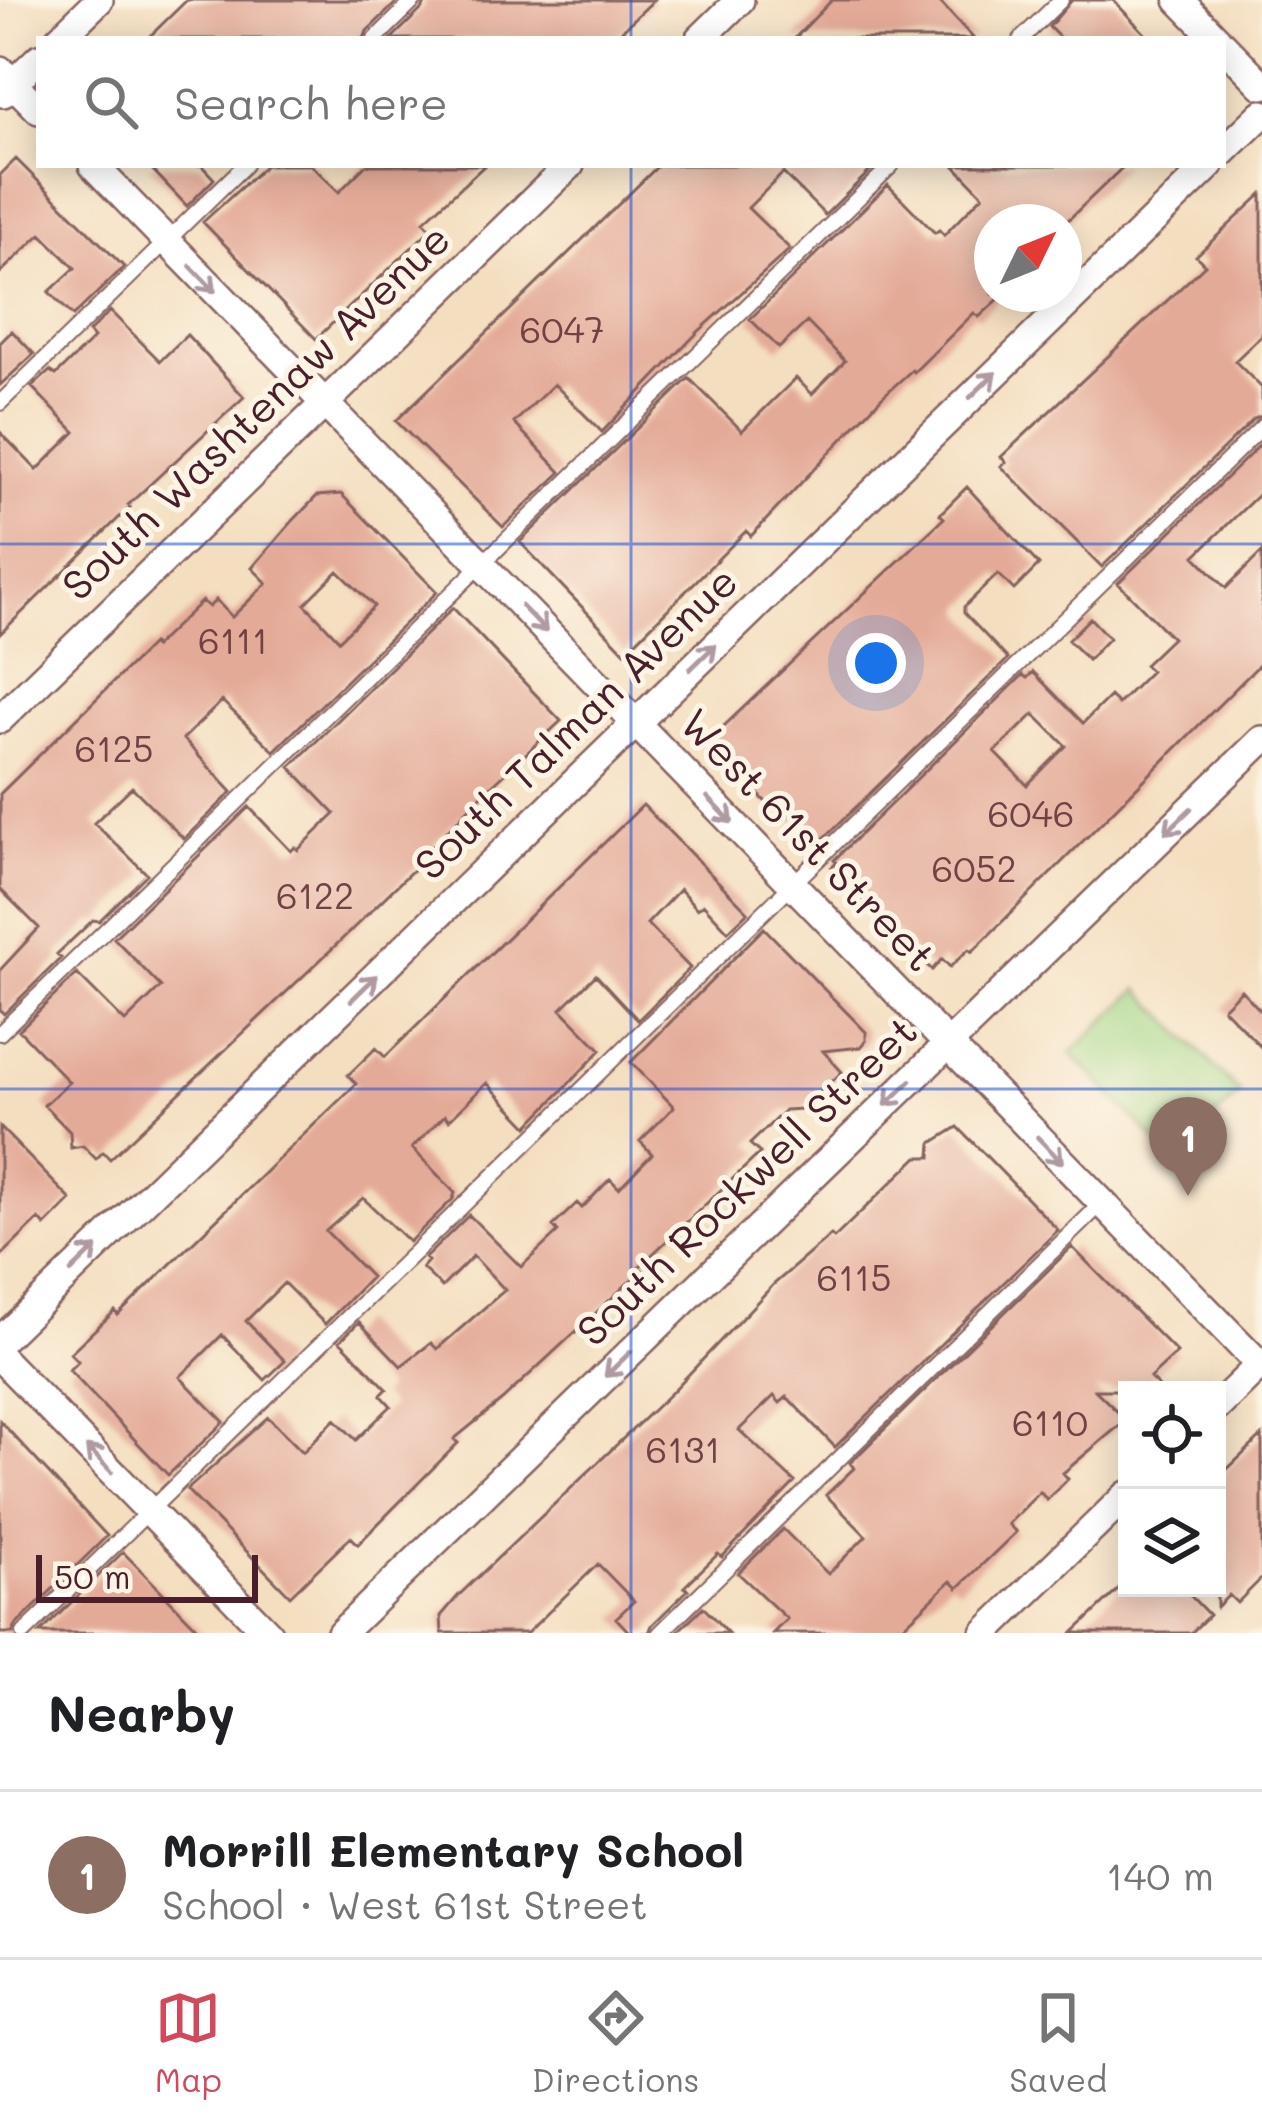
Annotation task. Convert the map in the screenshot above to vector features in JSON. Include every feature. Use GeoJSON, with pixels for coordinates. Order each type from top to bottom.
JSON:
{"type":"FeatureCollection","features":[{"type":"Feature","properties":{"kind":"street"},"geometry":{"type":"LineString","coordinates":[[61,36],[99,0]]}},
{"type":"Feature","properties":{"kind":"street"},"geometry":{"type":"LineString","coordinates":[[703,36],[740,0]]}},
{"type":"Feature","properties":{"kind":"street"},"geometry":{"type":"LineString","coordinates":[[1180,0],[1214,36]]}},
{"type":"Feature","properties":{"kind":"street"},"geometry":{"type":"LineString","coordinates":[[1226,48],[1262,85]]}},
{"type":"Feature","properties":{"kind":"street"},"geometry":{"type":"LineString","coordinates":[[36,60],[4,83],[36,108]]}},
{"type":"Feature","properties":{"kind":"street"},"geometry":{"type":"LineString","coordinates":[[1226,149],[1262,114]]}},
{"type":"Feature","properties":{"kind":"street","name":"West 61st Street"},"geometry":{"type":"LineString","coordinates":[[96,168],[1261,1365]]}},
{"type":"Feature","properties":{"kind":"street","name":"South Washtenaw Avenue"},"geometry":{"type":"LineString","coordinates":[[0,719],[567,168]]}},
{"type":"Feature","properties":{"kind":"street","name":"South Talman Avenue"},"geometry":{"type":"LineString","coordinates":[[0,1341],[1207,168]]}},
{"type":"Feature","properties":{"kind":"street","name":"South Rockwell Street"},"geometry":{"type":"LineString","coordinates":[[341,1633],[1262,740]]}},
{"type":"Feature","properties":{"kind":"street"},"geometry":{"type":"LineString","coordinates":[[0,1357],[268,1633]]}},
{"type":"Feature","properties":{"kind":"street"},"geometry":{"type":"LineString","coordinates":[[1226,1398],[1261,1365]]}},
{"type":"Feature","properties":{"kind":"street"},"geometry":{"type":"LineString","coordinates":[[985,1633],[1118,1504]]}},
{"type":"Feature","properties":{"kind":"lane"},"geometry":{"type":"LineString","coordinates":[[378,36],[415,0]]}},
{"type":"Feature","properties":{"kind":"lane"},"geometry":{"type":"LineString","coordinates":[[1024,36],[1061,0]]}},
{"type":"Feature","properties":{"kind":"lane"},"geometry":{"type":"LineString","coordinates":[[0,403],[242,168]]}},
{"type":"Feature","properties":{"kind":"lane"},"geometry":{"type":"LineString","coordinates":[[0,1033],[889,168]]}},
{"type":"Feature","properties":{"kind":"lane"},"geometry":{"type":"LineString","coordinates":[[24,1633],[1262,427]]}},
{"type":"Feature","properties":{"kind":"lane"},"geometry":{"type":"LineString","coordinates":[[660,1633],[1102,1203]]}},
{"type":"Feature","properties":{"kind":"green space"},"geometry":{"type":"Polygon","coordinates":[[[1139,989],[1240,1093],[1172,1158],[1071,1053],[1139,989]]]}},
{"type":"Feature","properties":{"kind":"building"},"geometry":{"type":"Polygon","coordinates":[[[187,0],[399,0],[365,36],[150,36],[187,0]]]}},
{"type":"Feature","properties":{"kind":"building"},"geometry":{"type":"Polygon","coordinates":[[[426,0],[654,0],[616,36],[394,36],[426,0]]]}},
{"type":"Feature","properties":{"kind":"building"},"geometry":{"type":"Polygon","coordinates":[[[832,0],[938,0],[971,36],[797,36],[832,0]]]}},
{"type":"Feature","properties":{"kind":"building"},"geometry":{"type":"Polygon","coordinates":[[[1072,0],[1113,0],[1147,36],[1058,36],[1049,27],[1072,0]]]}},
{"type":"Feature","properties":{"kind":"building"},"geometry":{"type":"Polygon","coordinates":[[[16,159],[124,267],[73,316],[49,292],[75,268],[41,234],[0,273],[0,175],[16,159]]]}},
{"type":"Feature","properties":{"kind":"building"},"geometry":{"type":"Polygon","coordinates":[[[151,168],[204,168],[214,179],[187,206],[151,168]]]}},
{"type":"Feature","properties":{"kind":"building"},"geometry":{"type":"Polygon","coordinates":[[[263,168],[314,168],[339,192],[363,168],[482,168],[424,221],[431,229],[316,339],[203,222],[263,168]]]}},
{"type":"Feature","properties":{"kind":"building"},"geometry":{"type":"Polygon","coordinates":[[[656,168],[872,169],[825,215],[783,173],[748,208],[790,249],[698,332],[602,432],[554,384],[514,423],[561,472],[503,527],[396,421],[656,168]]]}},
{"type":"Feature","properties":{"kind":"building"},"geometry":{"type":"Polygon","coordinates":[[[957,168],[1122,168],[1082,207],[974,204],[983,195],[957,168]]]}},
{"type":"Feature","properties":{"kind":"building"},"geometry":{"type":"Polygon","coordinates":[[[888,185],[935,233],[939,230],[944,235],[974,204],[974,312],[984,312],[979,317],[974,313],[881,398],[751,536],[746,531],[625,652],[520,542],[689,378],[742,431],[796,378],[812,394],[845,361],[807,322],[779,348],[750,319],[888,185]]]}},
{"type":"Feature","properties":{"kind":"building"},"geometry":{"type":"Polygon","coordinates":[[[1262,194],[1262,335],[1235,361],[1262,388],[1262,416],[1102,567],[1001,466],[1006,462],[1001,457],[1205,265],[1196,256],[1262,194]]]}},
{"type":"Feature","properties":{"kind":"building"},"geometry":{"type":"Polygon","coordinates":[[[110,311],[160,361],[187,335],[244,397],[0,634],[0,432],[37,470],[75,432],[32,387],[50,371],[56,375],[94,338],[89,332],[110,311]]]}},
{"type":"Feature","properties":{"kind":"building"},"geometry":{"type":"Polygon","coordinates":[[[12,331],[34,354],[0,385],[0,343],[12,331]]]}},
{"type":"Feature","properties":{"kind":"building"},"geometry":{"type":"Polygon","coordinates":[[[1262,443],[1262,491],[1195,556],[1226,588],[1262,552],[1262,662],[972,952],[969,949],[950,967],[942,959],[932,970],[832,867],[837,863],[834,860],[1023,675],[1027,678],[1033,672],[1083,723],[1110,696],[1118,704],[1151,671],[1144,665],[1172,638],[1118,583],[1262,443]],[[1034,714],[995,752],[1027,785],[1066,746],[1034,714]]]}},
{"type":"Feature","properties":{"kind":"building"},"geometry":{"type":"Polygon","coordinates":[[[967,487],[1039,565],[1014,590],[998,574],[964,607],[964,613],[1008,659],[818,844],[775,799],[769,805],[707,742],[944,518],[940,514],[967,487]]]}},
{"type":"Feature","properties":{"kind":"building"},"geometry":{"type":"Polygon","coordinates":[[[341,494],[437,592],[274,751],[222,701],[183,739],[232,792],[184,839],[132,787],[94,823],[147,874],[57,954],[61,958],[4,1014],[0,1010],[0,970],[39,928],[0,889],[0,794],[202,601],[209,607],[216,600],[232,617],[267,583],[252,568],[317,496],[341,494]],[[338,571],[305,604],[339,640],[374,606],[338,571]]]}},
{"type":"Feature","properties":{"kind":"building"},"geometry":{"type":"Polygon","coordinates":[[[453,608],[561,721],[335,946],[110,1159],[103,1152],[96,1159],[83,1146],[71,1148],[70,1132],[44,1105],[69,1082],[19,1030],[77,974],[125,1022],[161,987],[114,938],[249,807],[291,851],[298,850],[335,814],[290,767],[453,608]]]}},
{"type":"Feature","properties":{"kind":"building"},"geometry":{"type":"Polygon","coordinates":[[[1090,618],[1109,638],[1088,660],[1068,640],[1090,618]]]}},
{"type":"Feature","properties":{"kind":"building"},"geometry":{"type":"Polygon","coordinates":[[[643,805],[748,912],[728,931],[703,904],[697,909],[680,889],[647,924],[690,968],[638,1020],[596,975],[561,1009],[601,1050],[528,1126],[487,1083],[449,1120],[445,1115],[412,1148],[455,1193],[453,1199],[409,1242],[363,1198],[326,1231],[371,1277],[325,1324],[284,1283],[246,1321],[285,1361],[265,1380],[222,1335],[180,1377],[224,1422],[168,1475],[69,1370],[78,1361],[70,1353],[115,1311],[118,1315],[356,1084],[348,1075],[376,1048],[385,1057],[643,805]]]}},
{"type":"Feature","properties":{"kind":"building"},"geometry":{"type":"Polygon","coordinates":[[[764,928],[866,1032],[866,1041],[861,1047],[823,1051],[842,1072],[802,1109],[785,1110],[750,1144],[760,1153],[639,1267],[642,1270],[454,1439],[458,1443],[358,1544],[351,1537],[290,1596],[187,1490],[268,1417],[303,1452],[335,1419],[356,1440],[391,1406],[381,1395],[387,1389],[340,1341],[359,1322],[401,1366],[431,1343],[437,1349],[505,1290],[473,1256],[442,1287],[422,1268],[428,1261],[425,1258],[469,1215],[521,1267],[558,1232],[553,1226],[577,1203],[582,1208],[610,1179],[619,1188],[652,1154],[640,1141],[674,1107],[631,1062],[764,928]]]}},
{"type":"Feature","properties":{"kind":"building"},"geometry":{"type":"Polygon","coordinates":[[[1241,990],[1262,1012],[1262,1048],[1223,1008],[1241,990]]]}},
{"type":"Feature","properties":{"kind":"building"},"geometry":{"type":"Polygon","coordinates":[[[0,1127],[71,1200],[45,1226],[39,1219],[0,1257],[0,1127]]]}},
{"type":"Feature","properties":{"kind":"building"},"geometry":{"type":"Polygon","coordinates":[[[958,1127],[1058,1230],[835,1447],[787,1397],[780,1403],[774,1396],[739,1430],[795,1482],[722,1557],[718,1554],[684,1587],[688,1590],[649,1633],[630,1633],[616,1618],[634,1601],[598,1564],[527,1633],[442,1633],[441,1616],[458,1596],[673,1391],[774,1284],[831,1235],[834,1238],[918,1157],[931,1157],[932,1143],[958,1127]]]}},
{"type":"Feature","properties":{"kind":"building"},"geometry":{"type":"Polygon","coordinates":[[[1072,1247],[1177,1353],[1150,1378],[1153,1381],[1118,1381],[1118,1390],[1095,1390],[1118,1412],[1118,1427],[1063,1473],[1068,1479],[1047,1500],[1040,1492],[1008,1524],[1016,1532],[958,1588],[951,1581],[896,1633],[773,1633],[787,1619],[738,1573],[783,1529],[828,1574],[866,1536],[826,1495],[854,1468],[850,1463],[1072,1247]]]}},
{"type":"Feature","properties":{"kind":"building"},"geometry":{"type":"Polygon","coordinates":[[[0,1421],[107,1536],[13,1633],[0,1633],[0,1421]]]}},
{"type":"Feature","properties":{"kind":"building"},"geometry":{"type":"Polygon","coordinates":[[[1262,1436],[1262,1578],[1237,1603],[1229,1595],[1217,1607],[1217,1597],[1226,1597],[1226,1470],[1262,1436]]]}},
{"type":"Feature","properties":{"kind":"building"},"geometry":{"type":"Polygon","coordinates":[[[123,1552],[202,1633],[40,1633],[123,1552]]]}},
{"type":"Feature","properties":{"kind":"building"},"geometry":{"type":"Polygon","coordinates":[[[1118,1590],[1118,1597],[1192,1597],[1209,1615],[1191,1633],[1073,1633],[1118,1590]]]}},
{"type":"Feature","properties":{"kind":"building"},"geometry":{"type":"Polygon","coordinates":[[[703,1607],[728,1633],[676,1633],[703,1607]]]}},
{"type":"Feature","properties":{"kind":"place","name":"Morrill Elementary School"},"geometry":{"type":"Point","coordinates":[1188,1196]}}]}
